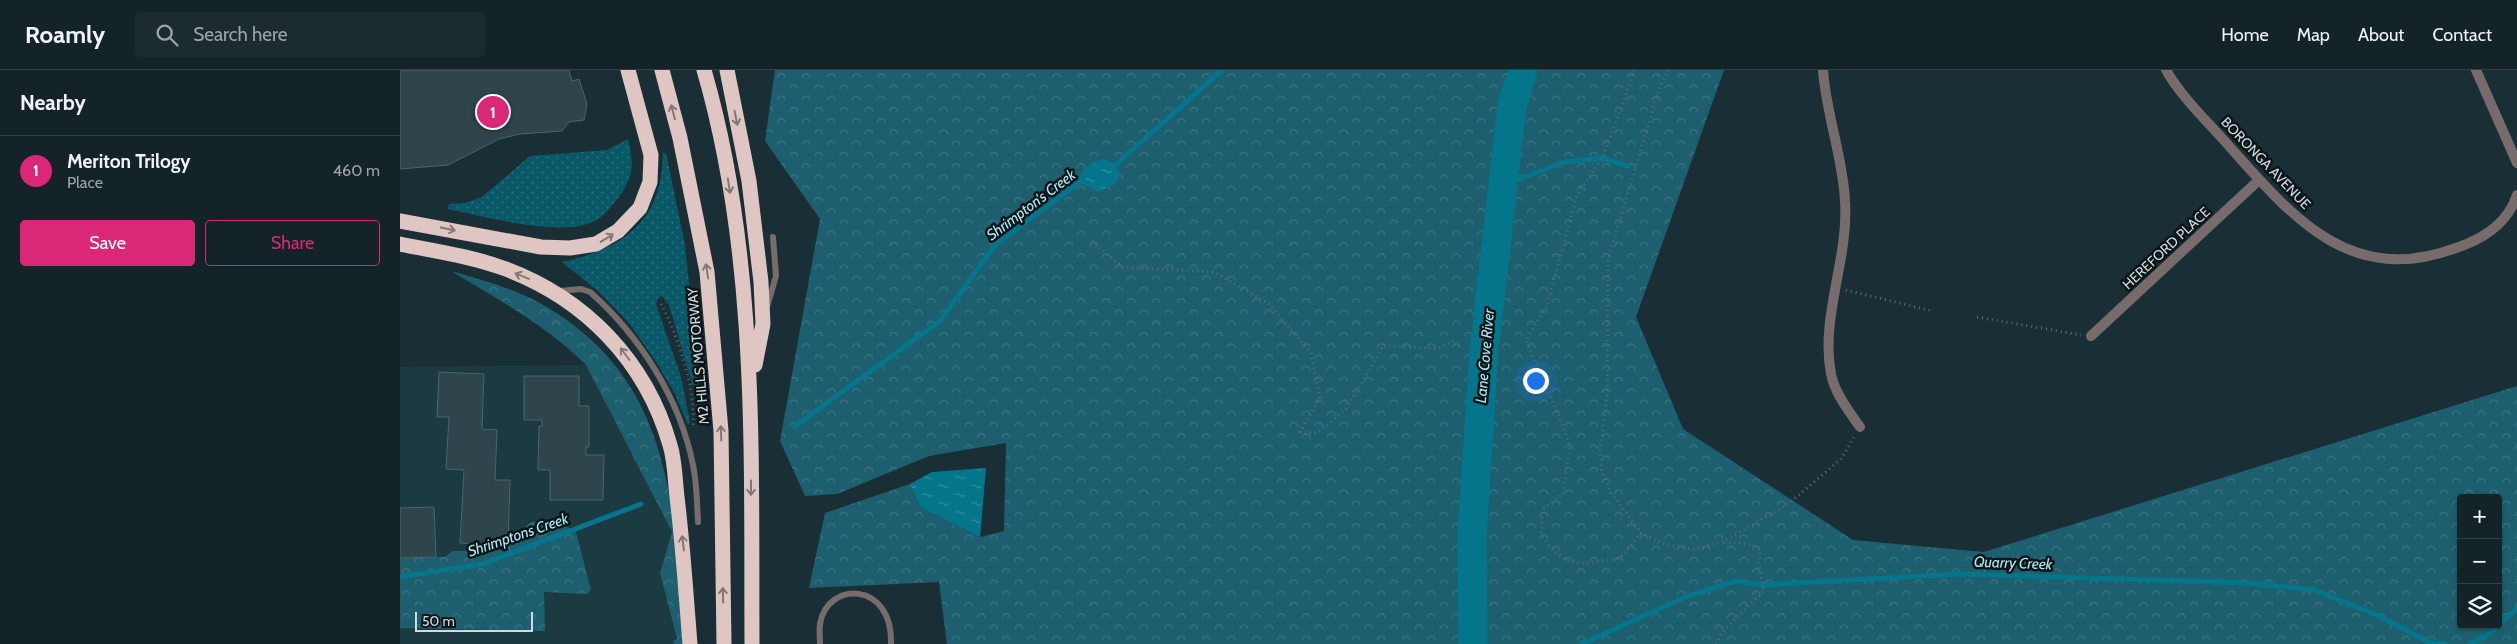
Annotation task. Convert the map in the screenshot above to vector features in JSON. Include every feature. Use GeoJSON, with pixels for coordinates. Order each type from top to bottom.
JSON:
{"type":"FeatureCollection","features":[{"type":"Feature","properties":{"kind":"highway"},"geometry":{"type":"LineString","coordinates":[[400,221],[541,247],[570,248],[596,244],[618,231],[640,208],[650,182],[651,155],[628,70]]}},
{"type":"Feature","properties":{"kind":"highway","name":"M2 HILLS MOTORWAY"},"geometry":{"type":"LineString","coordinates":[[662,70],[680,138],[707,272],[721,431],[724,644]]}},
{"type":"Feature","properties":{"kind":"highway"},"geometry":{"type":"LineString","coordinates":[[704,70],[723,149],[738,244],[746,315],[750,386],[752,644]]}},
{"type":"Feature","properties":{"kind":"highway"},"geometry":{"type":"LineString","coordinates":[[727,70],[749,181],[761,282],[763,324],[750,386]]}},
{"type":"Feature","properties":{"kind":"highway"},"geometry":{"type":"LineString","coordinates":[[400,244],[501,268],[555,292],[599,326],[625,352],[652,395],[671,446],[686,565],[690,644]]}},
{"type":"Feature","properties":{"kind":"street"},"geometry":{"type":"LineString","coordinates":[[1823,70],[1845,198],[1846,224],[1828,339],[1831,376],[1842,402],[1860,428]]}},
{"type":"Feature","properties":{"kind":"street","name":"BORONGA AVENUE"},"geometry":{"type":"LineString","coordinates":[[2166,70],[2182,93],[2286,208],[2314,231],[2352,252],[2374,258],[2422,257],[2444,253],[2488,233],[2503,220],[2517,195]]}},
{"type":"Feature","properties":{"kind":"street"},"geometry":{"type":"LineString","coordinates":[[2476,70],[2517,163]]}},
{"type":"Feature","properties":{"kind":"street","name":"HEREFORD PLACE"},"geometry":{"type":"LineString","coordinates":[[2091,336],[2259,180]]}},
{"type":"Feature","properties":{"kind":"lane"},"geometry":{"type":"LineString","coordinates":[[763,324],[776,276],[773,237]]}},
{"type":"Feature","properties":{"kind":"lane"},"geometry":{"type":"LineString","coordinates":[[555,292],[581,288],[590,292],[626,329],[642,349],[664,386],[686,440],[693,464],[698,522]]}},
{"type":"Feature","properties":{"kind":"lane"},"geometry":{"type":"LineString","coordinates":[[820,644],[820,623],[826,609],[846,594],[859,593],[871,596],[879,603],[888,616],[891,644]]}},
{"type":"Feature","properties":{"kind":"path"},"geometry":{"type":"LineString","coordinates":[[1634,70],[1602,158],[1577,195],[1547,306],[1526,340],[1570,444],[1563,494],[1543,509],[1541,535],[1557,555],[1576,564],[1620,558],[1641,533]]}},
{"type":"Feature","properties":{"kind":"path"},"geometry":{"type":"LineString","coordinates":[[1669,70],[1660,86],[1608,260],[1607,396],[1600,450],[1602,471],[1611,493],[1641,533],[1662,543],[1693,549],[1722,542],[1788,504],[1841,459],[1860,428]]}},
{"type":"Feature","properties":{"kind":"path"},"geometry":{"type":"LineString","coordinates":[[1092,242],[1122,268],[1214,272],[1268,303],[1310,353],[1320,398],[1300,432],[1317,433],[1346,409],[1366,371],[1384,345],[1436,349],[1455,340]]}},
{"type":"Feature","properties":{"kind":"path"},"geometry":{"type":"LineString","coordinates":[[1837,287],[1932,311]]}},
{"type":"Feature","properties":{"kind":"path"},"geometry":{"type":"LineString","coordinates":[[661,304],[686,369],[694,422],[692,433],[686,440]]}},
{"type":"Feature","properties":{"kind":"path"},"geometry":{"type":"LineString","coordinates":[[1977,317],[2027,328],[2091,336]]}},
{"type":"Feature","properties":{"kind":"path"},"geometry":{"type":"LineString","coordinates":[[1716,644],[1722,632],[1764,591],[1759,564],[1760,550],[1752,544],[1722,542]]}},
{"type":"Feature","properties":{"kind":"shaded area"},"geometry":{"type":"Polygon","coordinates":[[[628,139],[632,163],[628,182],[619,197],[604,214],[584,225],[547,227],[503,221],[448,209],[449,204],[465,203],[482,197],[530,156],[607,150],[628,139]]]}},
{"type":"Feature","properties":{"kind":"shaded area"},"geometry":{"type":"Polygon","coordinates":[[[663,153],[666,153],[685,245],[703,419],[699,420],[693,386],[669,305],[662,296],[658,298],[656,304],[681,377],[690,422],[688,425],[675,394],[657,363],[629,323],[599,292],[562,262],[604,249],[621,240],[635,228],[647,214],[656,197],[661,177],[663,153]]]}},
{"type":"Feature","properties":{"kind":"shaded area"},"geometry":{"type":"Polygon","coordinates":[[[586,365],[672,532],[660,573],[677,640],[673,641],[674,644],[400,644],[400,367],[586,365]]]}},
{"type":"Feature","properties":{"kind":"green space"},"geometry":{"type":"Polygon","coordinates":[[[775,70],[1724,70],[1636,317],[1683,429],[1853,540],[1984,552],[2517,386],[2517,644],[947,644],[939,582],[809,588],[825,513],[910,484],[920,507],[980,537],[1004,531],[1006,443],[929,456],[837,494],[805,496],[780,441],[820,219],[765,141],[775,70]]]}},
{"type":"Feature","properties":{"kind":"green space"},"geometry":{"type":"Polygon","coordinates":[[[451,271],[508,289],[540,303],[585,334],[618,369],[642,408],[659,451],[670,496],[684,644],[674,644],[673,641],[677,639],[660,573],[672,532],[586,365],[539,326],[451,271]]]}},
{"type":"Feature","properties":{"kind":"green space"},"geometry":{"type":"Polygon","coordinates":[[[531,522],[559,522],[576,532],[591,590],[587,594],[544,592],[545,631],[400,628],[400,558],[445,557],[452,551],[503,550],[531,522]]]}},
{"type":"Feature","properties":{"kind":"water"},"geometry":{"type":"Polygon","coordinates":[[[1105,159],[1117,165],[1120,175],[1114,185],[1098,192],[1079,182],[1084,169],[1105,159]]]}},
{"type":"Feature","properties":{"kind":"water"},"geometry":{"type":"Polygon","coordinates":[[[986,468],[980,537],[920,507],[910,484],[932,472],[986,468]]]}},
{"type":"Feature","properties":{"kind":"building"},"geometry":{"type":"Polygon","coordinates":[[[400,70],[569,70],[572,81],[579,79],[587,104],[584,120],[569,122],[562,131],[520,134],[499,139],[448,165],[400,169],[400,70]]]}},
{"type":"Feature","properties":{"kind":"building"},"geometry":{"type":"Polygon","coordinates":[[[439,372],[484,374],[482,429],[497,430],[495,480],[510,480],[508,545],[460,543],[464,470],[446,469],[449,417],[437,417],[439,372]]]}},
{"type":"Feature","properties":{"kind":"building"},"geometry":{"type":"Polygon","coordinates":[[[524,376],[579,376],[579,406],[589,406],[589,447],[586,447],[586,455],[604,455],[603,500],[550,500],[550,470],[538,470],[539,426],[542,426],[542,420],[524,420],[524,376]]]}},
{"type":"Feature","properties":{"kind":"building"},"geometry":{"type":"Polygon","coordinates":[[[434,507],[436,557],[400,558],[400,508],[434,507]]]}},
{"type":"Feature","properties":{"kind":"waterway","name":"Shrimpton's Creek"},"geometry":{"type":"LineString","coordinates":[[1112,168],[1222,70]]}},
{"type":"Feature","properties":{"kind":"waterway","name":"Lane Cove River"},"geometry":{"type":"LineString","coordinates":[[1473,644],[1472,536],[1484,351],[1512,106],[1523,70]]}},
{"type":"Feature","properties":{"kind":"waterway"},"geometry":{"type":"LineString","coordinates":[[1503,185],[1564,162],[1602,158],[1628,166]]}},
{"type":"Feature","properties":{"kind":"waterway","name":"Shrimpton's Creek"},"geometry":{"type":"LineString","coordinates":[[795,426],[940,321],[995,245],[1083,180]]}},
{"type":"Feature","properties":{"kind":"waterway","name":"Shrimptons Creek"},"geometry":{"type":"LineString","coordinates":[[400,577],[483,564],[641,504]]}},
{"type":"Feature","properties":{"kind":"waterway","name":"Quarry Creek"},"geometry":{"type":"LineString","coordinates":[[1581,644],[1688,596],[1736,581],[1762,585],[1961,574],[2247,583],[2314,590],[2379,616],[2429,642],[2445,644]]}},
{"type":"Feature","properties":{"kind":"waterway","name":"Quarry Creek"},"geometry":{"type":"LineString","coordinates":[[2470,644],[2491,633],[2517,608]]}},
{"type":"Feature","properties":{"kind":"place","name":"Meriton Trilogy"},"geometry":{"type":"Point","coordinates":[493,112]}}]}
